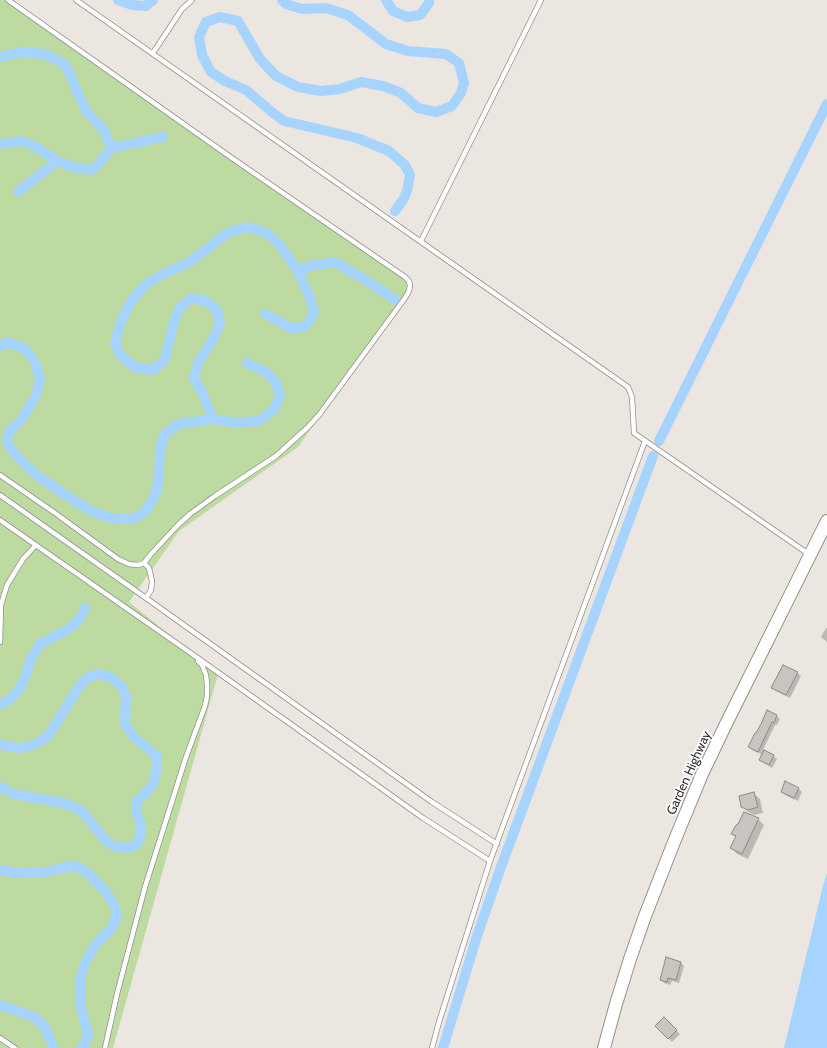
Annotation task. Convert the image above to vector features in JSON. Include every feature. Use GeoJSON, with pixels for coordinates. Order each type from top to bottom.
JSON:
{"type":"FeatureCollection","features":[{"type":"Feature","properties":{"kind":"main road","name":"Garden Highway"},"geometry":{"type":"LineString","coordinates":[[604,1048],[616,1004],[645,916],[702,774],[827,521]]}},
{"type":"Feature","properties":{"kind":"lane"},"geometry":{"type":"LineString","coordinates":[[0,475],[118,559],[129,564],[138,565],[144,563],[171,532],[190,514],[276,456],[308,427],[319,415],[400,304],[409,291],[410,286],[409,281],[405,277],[229,156],[8,0]]}},
{"type":"Feature","properties":{"kind":"lane"},"geometry":{"type":"LineString","coordinates":[[76,0],[628,387],[632,397],[634,433],[810,555]]}},
{"type":"Feature","properties":{"kind":"lane"},"geometry":{"type":"LineString","coordinates":[[153,53],[182,9],[192,0]]}},
{"type":"Feature","properties":{"kind":"lane"},"geometry":{"type":"LineString","coordinates":[[421,241],[541,0]]}},
{"type":"Feature","properties":{"kind":"lane"},"geometry":{"type":"LineString","coordinates":[[432,1048],[490,861],[646,441]]}},
{"type":"Feature","properties":{"kind":"lane"},"geometry":{"type":"LineString","coordinates":[[0,495],[432,802],[497,844]]}},
{"type":"Feature","properties":{"kind":"lane"},"geometry":{"type":"LineString","coordinates":[[0,520],[423,818],[490,861]]}},
{"type":"Feature","properties":{"kind":"lane"},"geometry":{"type":"LineString","coordinates":[[0,642],[1,605],[7,585],[23,559],[36,545]]}},
{"type":"Feature","properties":{"kind":"lane"},"geometry":{"type":"LineString","coordinates":[[144,563],[149,568],[152,581],[151,590],[146,598]]}},
{"type":"Feature","properties":{"kind":"lane"},"geometry":{"type":"LineString","coordinates":[[105,1048],[117,994],[145,887],[207,696],[206,675],[202,665],[185,649]]}},
{"type":"Feature","properties":{"kind":"lane"},"geometry":{"type":"LineString","coordinates":[[0,1038],[15,1048]]}},
{"type":"Feature","properties":{"kind":"green space"},"geometry":{"type":"Polygon","coordinates":[[[0,0],[12,0],[82,53],[99,60],[414,286],[298,447],[179,531],[129,602],[218,674],[113,1048],[0,1048],[0,0]]]}},
{"type":"Feature","properties":{"kind":"water"},"geometry":{"type":"Polygon","coordinates":[[[827,872],[827,1048],[784,1048],[822,890],[827,872]]]}},
{"type":"Feature","properties":{"kind":"building"},"geometry":{"type":"Polygon","coordinates":[[[783,665],[798,672],[786,695],[771,688],[783,665]]]}},
{"type":"Feature","properties":{"kind":"building"},"geometry":{"type":"Polygon","coordinates":[[[767,710],[777,715],[774,723],[772,722],[758,752],[748,747],[767,710]]]}},
{"type":"Feature","properties":{"kind":"building"},"geometry":{"type":"Polygon","coordinates":[[[764,750],[774,755],[769,765],[759,760],[764,750]]]}},
{"type":"Feature","properties":{"kind":"building"},"geometry":{"type":"Polygon","coordinates":[[[785,781],[799,788],[794,798],[781,792],[785,781]]]}},
{"type":"Feature","properties":{"kind":"building"},"geometry":{"type":"Polygon","coordinates":[[[754,792],[758,807],[748,810],[741,807],[739,796],[754,792]]]}},
{"type":"Feature","properties":{"kind":"building"},"geometry":{"type":"Polygon","coordinates":[[[744,812],[759,818],[742,854],[730,848],[736,836],[731,834],[744,812]]]}},
{"type":"Feature","properties":{"kind":"building"},"geometry":{"type":"Polygon","coordinates":[[[666,957],[681,962],[676,980],[668,978],[667,982],[660,980],[666,957]]]}},
{"type":"Feature","properties":{"kind":"building"},"geometry":{"type":"Polygon","coordinates":[[[664,1017],[677,1030],[668,1039],[655,1026],[664,1017]]]}},
{"type":"Feature","properties":{"kind":"waterway"},"geometry":{"type":"LineString","coordinates":[[118,0],[132,5],[146,6],[153,0]]}},
{"type":"Feature","properties":{"kind":"waterway"},"geometry":{"type":"LineString","coordinates":[[282,0],[286,4],[302,9],[326,8],[348,15],[386,44],[408,51],[446,54],[459,63],[464,83],[461,93],[452,106],[436,112],[418,108],[401,93],[383,86],[361,82],[340,89],[321,91],[298,87],[276,76],[260,59],[238,21],[220,17],[206,22],[199,37],[202,55],[211,72],[225,81],[246,90],[284,121],[357,138],[389,151],[405,165],[410,175],[407,191],[403,200],[395,211]]}},
{"type":"Feature","properties":{"kind":"waterway"},"geometry":{"type":"LineString","coordinates":[[386,0],[393,11],[407,17],[420,15],[429,3],[429,0]]}},
{"type":"Feature","properties":{"kind":"waterway"},"geometry":{"type":"LineString","coordinates":[[0,56],[23,52],[45,54],[65,64],[86,111],[104,130],[111,148],[92,170],[76,168],[57,161],[38,148],[22,141],[0,144]]}},
{"type":"Feature","properties":{"kind":"waterway"},"geometry":{"type":"LineString","coordinates":[[659,441],[827,104]]}},
{"type":"Feature","properties":{"kind":"waterway"},"geometry":{"type":"LineString","coordinates":[[111,148],[163,137]]}},
{"type":"Feature","properties":{"kind":"waterway"},"geometry":{"type":"LineString","coordinates":[[18,192],[57,161]]}},
{"type":"Feature","properties":{"kind":"waterway"},"geometry":{"type":"LineString","coordinates":[[0,347],[7,342],[25,349],[35,362],[40,379],[36,396],[21,420],[9,432],[7,441],[14,453],[35,474],[95,513],[116,519],[133,519],[147,510],[156,493],[159,476],[160,450],[164,435],[178,424],[213,419],[203,394],[194,378],[199,361],[220,325],[217,310],[206,301],[191,298],[180,307],[174,321],[165,359],[153,370],[136,368],[120,355],[115,342],[120,324],[130,303],[146,284],[167,272],[190,262],[229,232],[249,227],[267,233],[280,245],[298,271],[314,265],[335,262],[396,300]]}},
{"type":"Feature","properties":{"kind":"waterway"},"geometry":{"type":"LineString","coordinates":[[265,314],[291,328],[305,327],[314,313],[310,298],[298,271]]}},
{"type":"Feature","properties":{"kind":"waterway"},"geometry":{"type":"LineString","coordinates":[[213,419],[237,423],[258,421],[274,410],[280,396],[276,383],[266,372],[247,363]]}},
{"type":"Feature","properties":{"kind":"waterway"},"geometry":{"type":"LineString","coordinates":[[443,1048],[477,936],[501,867],[653,456]]}},
{"type":"Feature","properties":{"kind":"waterway"},"geometry":{"type":"LineString","coordinates":[[0,705],[9,700],[19,690],[25,678],[30,661],[40,644],[69,629],[79,620],[85,608]]}},
{"type":"Feature","properties":{"kind":"waterway"},"geometry":{"type":"LineString","coordinates":[[0,744],[9,747],[22,748],[36,744],[49,735],[80,685],[89,677],[99,674],[112,678],[122,687],[126,697],[125,724],[134,737],[157,756],[157,769],[153,784],[137,801],[136,813],[141,823],[141,836],[136,845],[127,848],[116,847],[106,841],[82,811],[64,803],[14,794],[0,787]]}},
{"type":"Feature","properties":{"kind":"waterway"},"geometry":{"type":"LineString","coordinates":[[0,870],[41,873],[77,866],[90,875],[105,891],[115,906],[117,917],[111,929],[96,944],[85,963],[80,982],[80,1003],[88,1035],[85,1044],[81,1048]]}},
{"type":"Feature","properties":{"kind":"waterway"},"geometry":{"type":"LineString","coordinates":[[0,1005],[34,1017],[44,1026],[54,1048]]}}]}
